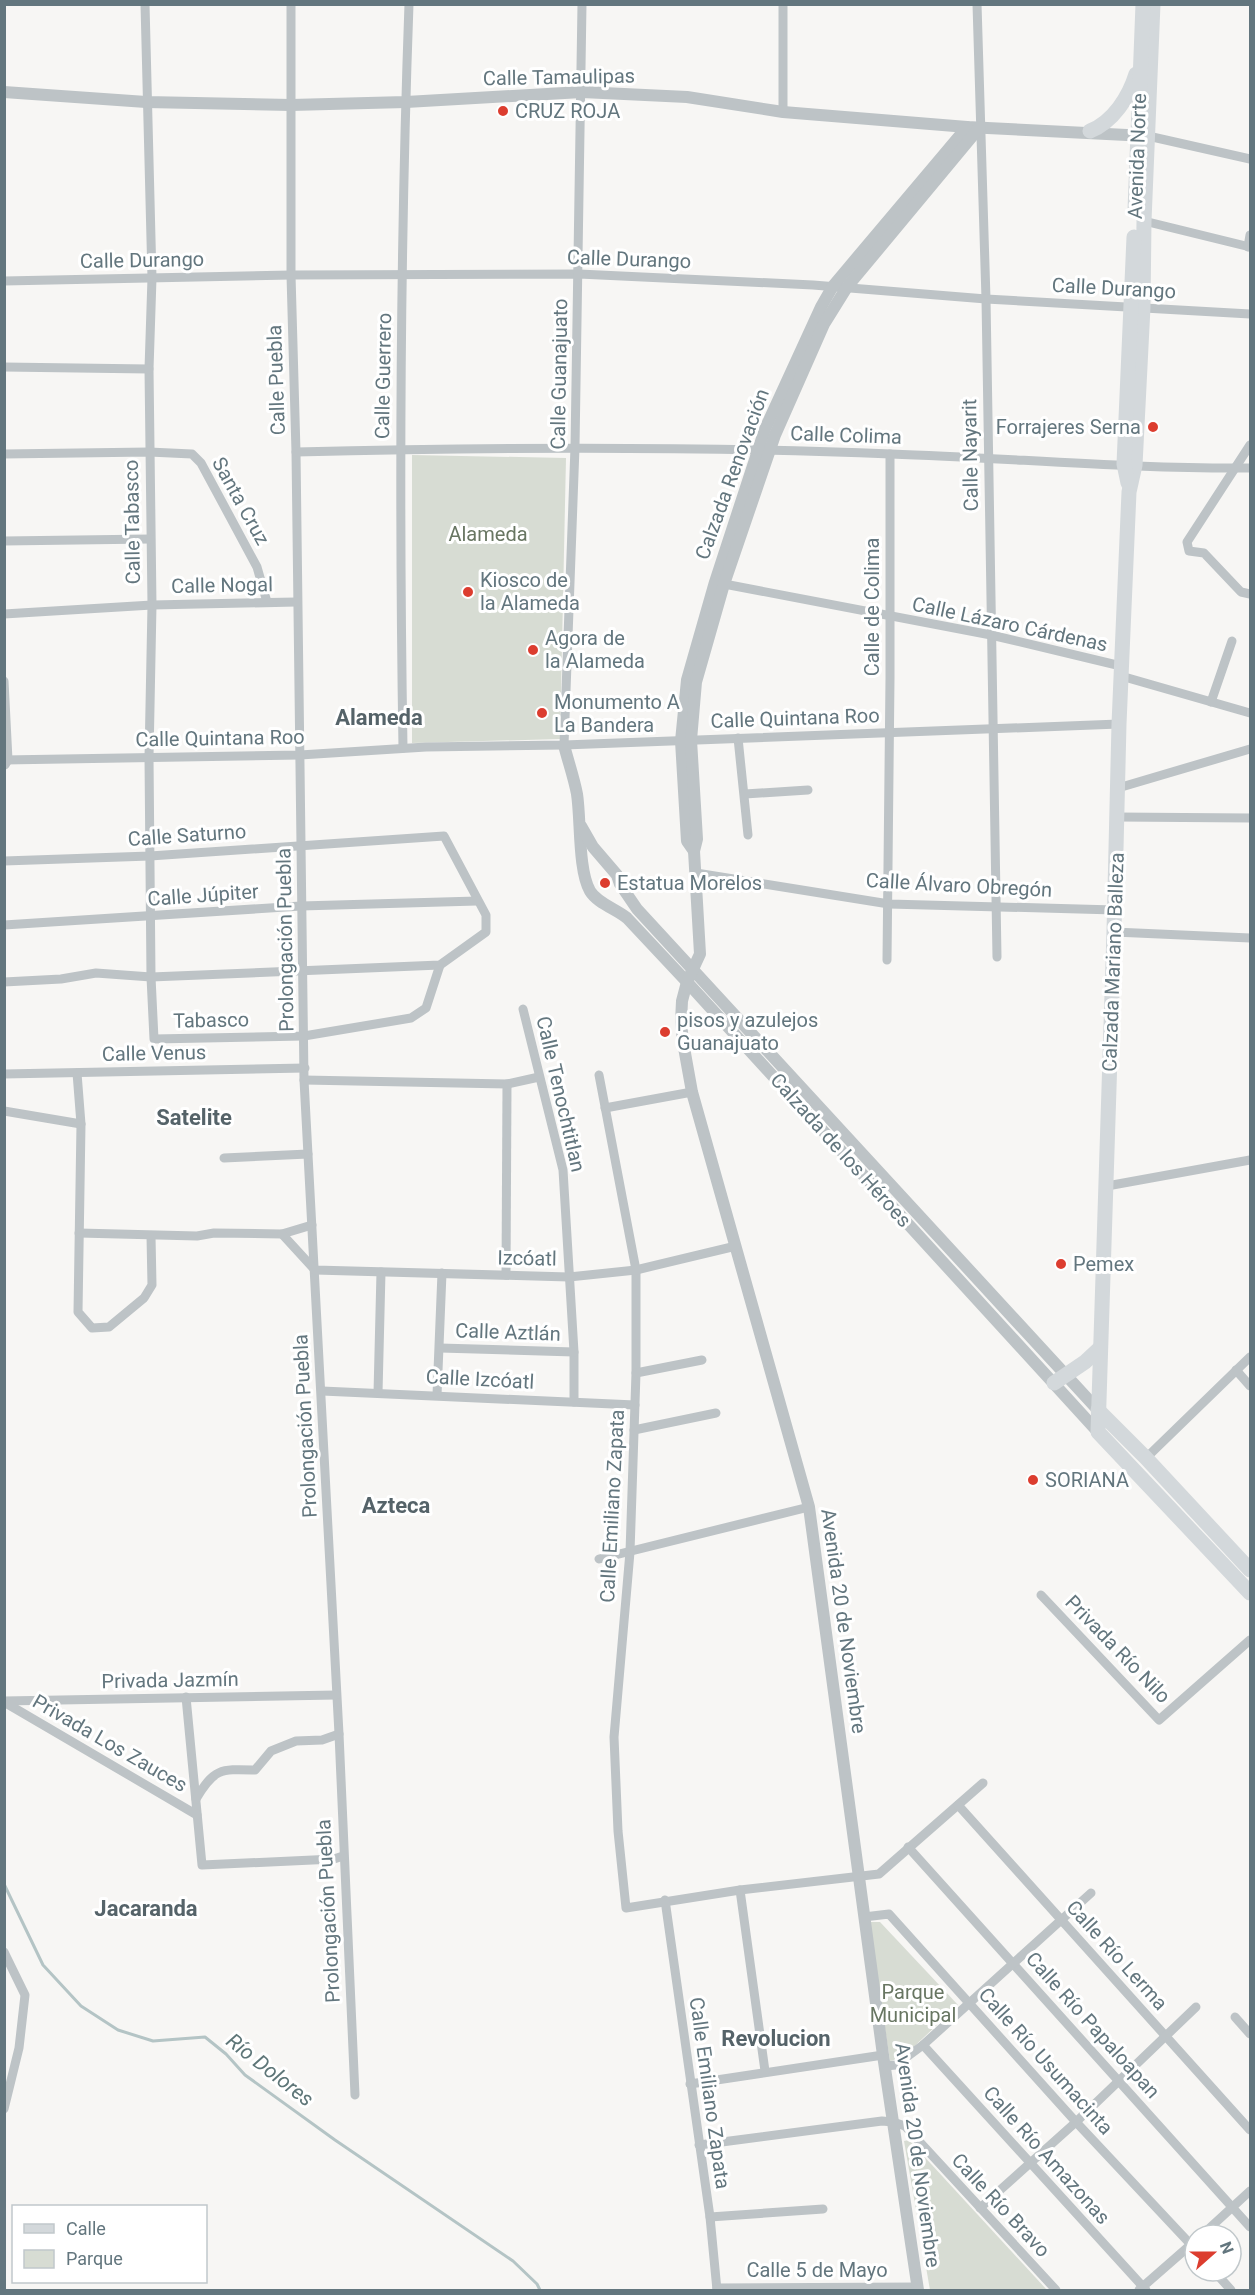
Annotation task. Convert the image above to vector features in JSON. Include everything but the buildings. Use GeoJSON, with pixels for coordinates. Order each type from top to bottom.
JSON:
{"type":"FeatureCollection","features":[{"type":"Feature","properties":{"kind":"main road","name":"Avenida Norte"},"geometry":{"type":"LineString","coordinates":[[1137,307],[1144,220],[1140,60],[1143,4]]}},
{"type":"Feature","properties":{"kind":"main road","name":"Avenida Norte"},"geometry":{"type":"LineString","coordinates":[[1137,307],[1142,135],[1153,4]]}},
{"type":"Feature","properties":{"kind":"main road"},"geometry":{"type":"LineString","coordinates":[[1090,131],[1101,127],[1119,108],[1132,86],[1140,60]]}},
{"type":"Feature","properties":{"kind":"main road","name":"Calzada Mariano Balleza"},"geometry":{"type":"LineString","coordinates":[[1098,1432],[1119,724],[1137,307]]}},
{"type":"Feature","properties":{"kind":"main road"},"geometry":{"type":"LineString","coordinates":[[1060,1380],[1100,1348]]}},
{"type":"Feature","properties":{"kind":"main road","name":"Calzada de los Héroes"},"geometry":{"type":"LineString","coordinates":[[1098,1410],[1251,1570]]}},
{"type":"Feature","properties":{"kind":"main road","name":"Calzada de los Héroes"},"geometry":{"type":"LineString","coordinates":[[1098,1432],[1251,1593]]}},
{"type":"Feature","properties":{"kind":"street","name":"Calle Tabasco"},"geometry":{"type":"LineString","coordinates":[[145,4],[152,278],[149,369],[152,605],[149,757],[151,977],[154,1039]]}},
{"type":"Feature","properties":{"kind":"street","name":"Calle Puebla"},"geometry":{"type":"LineString","coordinates":[[291,4],[291,275],[300,755]]}},
{"type":"Feature","properties":{"kind":"street","name":"Calle Guerrero"},"geometry":{"type":"LineString","coordinates":[[403,748],[400,449],[409,4]]}},
{"type":"Feature","properties":{"kind":"street","name":"Calle Guanajuato"},"geometry":{"type":"LineString","coordinates":[[564,745],[575,447],[582,4]]}},
{"type":"Feature","properties":{"kind":"street"},"geometry":{"type":"LineString","coordinates":[[783,4],[783,112]]}},
{"type":"Feature","properties":{"kind":"street","name":"Calle Nayarit"},"geometry":{"type":"LineString","coordinates":[[977,4],[973,127],[986,299],[997,957]]}},
{"type":"Feature","properties":{"kind":"street","name":"Calle Tamaulipas"},"geometry":{"type":"LineString","coordinates":[[4,92],[146,102],[291,105],[406,102],[582,92],[687,97],[783,112],[973,127],[1142,135]]}},
{"type":"Feature","properties":{"kind":"street","name":"Calzada Renovación"},"geometry":{"type":"LineString","coordinates":[[763,451],[765,429],[820,307],[833,286],[973,127]]}},
{"type":"Feature","properties":{"kind":"street","name":"Calzada Renovación"},"geometry":{"type":"LineString","coordinates":[[693,970],[700,954],[694,851],[687,841],[687,680],[719,583],[763,451],[824,324],[847,287],[973,127]]}},
{"type":"Feature","properties":{"kind":"street"},"geometry":{"type":"LineString","coordinates":[[1142,135],[1251,159]]}},
{"type":"Feature","properties":{"kind":"street"},"geometry":{"type":"LineString","coordinates":[[1144,220],[1249,247],[1251,235]]}},
{"type":"Feature","properties":{"kind":"street","name":"Calle Durango"},"geometry":{"type":"LineString","coordinates":[[4,281],[291,275],[579,274],[833,286],[986,299],[1251,314]]}},
{"type":"Feature","properties":{"kind":"street"},"geometry":{"type":"LineString","coordinates":[[4,367],[149,369]]}},
{"type":"Feature","properties":{"kind":"street"},"geometry":{"type":"LineString","coordinates":[[1251,445],[1187,542],[1189,551],[1204,553],[1241,592],[1251,594]]}},
{"type":"Feature","properties":{"kind":"street","name":"Calle Colima"},"geometry":{"type":"LineString","coordinates":[[296,452],[575,447],[890,454],[1251,468]]}},
{"type":"Feature","properties":{"kind":"street"},"geometry":{"type":"LineString","coordinates":[[4,454],[149,452]]}},
{"type":"Feature","properties":{"kind":"street","name":"Santa Cruz"},"geometry":{"type":"LineString","coordinates":[[149,452],[192,454],[201,463],[257,567],[267,602]]}},
{"type":"Feature","properties":{"kind":"street","name":"Calle de Colima"},"geometry":{"type":"LineString","coordinates":[[887,960],[890,454]]}},
{"type":"Feature","properties":{"kind":"street"},"geometry":{"type":"LineString","coordinates":[[4,542],[150,539]]}},
{"type":"Feature","properties":{"kind":"street","name":"Calle Lázaro Cárdenas"},"geometry":{"type":"LineString","coordinates":[[719,583],[991,635],[1121,671],[1211,702],[1251,713]]}},
{"type":"Feature","properties":{"kind":"street","name":"Calle Nogal"},"geometry":{"type":"LineString","coordinates":[[4,614],[152,605],[297,602]]}},
{"type":"Feature","properties":{"kind":"street"},"geometry":{"type":"LineString","coordinates":[[1211,702],[1232,641]]}},
{"type":"Feature","properties":{"kind":"street"},"geometry":{"type":"LineString","coordinates":[[4,681],[6,762]]}},
{"type":"Feature","properties":{"kind":"street","name":"Calle Quintana Roo"},"geometry":{"type":"LineString","coordinates":[[6,762],[300,755],[403,748],[564,745],[1119,724]]}},
{"type":"Feature","properties":{"kind":"street"},"geometry":{"type":"LineString","coordinates":[[738,738],[748,835]]}},
{"type":"Feature","properties":{"kind":"street"},"geometry":{"type":"LineString","coordinates":[[564,745],[577,794],[580,825]]}},
{"type":"Feature","properties":{"kind":"street"},"geometry":{"type":"LineString","coordinates":[[1118,788],[1251,748]]}},
{"type":"Feature","properties":{"kind":"street","name":"Prolongación Puebla"},"geometry":{"type":"LineString","coordinates":[[300,755],[304,1080],[322,1391],[355,2095]]}},
{"type":"Feature","properties":{"kind":"street"},"geometry":{"type":"LineString","coordinates":[[745,794],[808,790]]}},
{"type":"Feature","properties":{"kind":"street"},"geometry":{"type":"LineString","coordinates":[[1117,817],[1251,818]]}},
{"type":"Feature","properties":{"kind":"street","name":"Calzada de los Héroes"},"geometry":{"type":"LineString","coordinates":[[580,825],[593,848],[617,875],[620,884],[637,909],[1060,1380],[1098,1432]]}},
{"type":"Feature","properties":{"kind":"street","name":"Calzada de los Héroes"},"geometry":{"type":"LineString","coordinates":[[580,825],[581,852],[589,889],[598,899],[627,918],[1060,1380],[1098,1410]]}},
{"type":"Feature","properties":{"kind":"street","name":"Calle Saturno"},"geometry":{"type":"LineString","coordinates":[[4,861],[150,856],[444,836],[477,901]]}},
{"type":"Feature","properties":{"kind":"street"},"geometry":{"type":"LineString","coordinates":[[586,880],[592,870],[601,866],[611,868]]}},
{"type":"Feature","properties":{"kind":"street","name":"Calle Álvaro Obregón"},"geometry":{"type":"LineString","coordinates":[[696,873],[889,904],[1115,910]]}},
{"type":"Feature","properties":{"kind":"street"},"geometry":{"type":"LineString","coordinates":[[598,899],[608,899],[617,893],[620,884]]}},
{"type":"Feature","properties":{"kind":"street"},"geometry":{"type":"LineString","coordinates":[[4,982],[61,979],[96,973],[151,977],[441,965],[486,932],[486,915],[477,901]]}},
{"type":"Feature","properties":{"kind":"street","name":"Calle Júpiter"},"geometry":{"type":"LineString","coordinates":[[4,925],[301,906],[477,901]]}},
{"type":"Feature","properties":{"kind":"street"},"geometry":{"type":"LineString","coordinates":[[1114,932],[1251,938]]}},
{"type":"Feature","properties":{"kind":"street","name":"Tabasco"},"geometry":{"type":"LineString","coordinates":[[154,1039],[304,1036],[411,1018],[426,1008],[441,965]]}},
{"type":"Feature","properties":{"kind":"street","name":"Avenida 20 de Noviembre"},"geometry":{"type":"LineString","coordinates":[[693,970],[682,1001],[681,1022],[682,1042],[692,1092],[808,1507],[918,2289]]}},
{"type":"Feature","properties":{"kind":"street","name":"Calle Tenochtitlan"},"geometry":{"type":"LineString","coordinates":[[523,1009],[563,1170],[574,1352],[574,1402]]}},
{"type":"Feature","properties":{"kind":"street","name":"Calle Venus"},"geometry":{"type":"LineString","coordinates":[[4,1074],[305,1068]]}},
{"type":"Feature","properties":{"kind":"street"},"geometry":{"type":"LineString","coordinates":[[77,1073],[81,1124],[78,1312],[92,1328],[109,1328],[148,1292],[152,1285],[151,1236]]}},
{"type":"Feature","properties":{"kind":"street","name":"Calle Emiliano Zapata"},"geometry":{"type":"LineString","coordinates":[[599,1075],[636,1270],[636,1373],[630,1552],[614,1737],[618,1831],[626,1908],[665,1900],[710,2217],[717,2289]]}},
{"type":"Feature","properties":{"kind":"street"},"geometry":{"type":"LineString","coordinates":[[304,1080],[507,1084],[539,1077]]}},
{"type":"Feature","properties":{"kind":"street"},"geometry":{"type":"LineString","coordinates":[[506,1275],[507,1084]]}},
{"type":"Feature","properties":{"kind":"street"},"geometry":{"type":"LineString","coordinates":[[605,1108],[692,1092]]}},
{"type":"Feature","properties":{"kind":"street"},"geometry":{"type":"LineString","coordinates":[[4,1111],[81,1124]]}},
{"type":"Feature","properties":{"kind":"street"},"geometry":{"type":"LineString","coordinates":[[224,1158],[308,1154]]}},
{"type":"Feature","properties":{"kind":"street"},"geometry":{"type":"LineString","coordinates":[[1107,1186],[1251,1160]]}},
{"type":"Feature","properties":{"kind":"street"},"geometry":{"type":"LineString","coordinates":[[79,1233],[151,1236],[197,1236],[214,1233],[282,1234],[312,1225]]}},
{"type":"Feature","properties":{"kind":"street"},"geometry":{"type":"LineString","coordinates":[[282,1234],[315,1270]]}},
{"type":"Feature","properties":{"kind":"street","name":"Izcóatl"},"geometry":{"type":"LineString","coordinates":[[315,1270],[569,1277],[636,1270],[736,1245]]}},
{"type":"Feature","properties":{"kind":"street"},"geometry":{"type":"LineString","coordinates":[[378,1393],[381,1272]]}},
{"type":"Feature","properties":{"kind":"street"},"geometry":{"type":"LineString","coordinates":[[437,1395],[442,1273]]}},
{"type":"Feature","properties":{"kind":"street","name":"Calle Aztlán"},"geometry":{"type":"LineString","coordinates":[[440,1348],[574,1352]]}},
{"type":"Feature","properties":{"kind":"street"},"geometry":{"type":"LineString","coordinates":[[1146,1458],[1251,1357]]}},
{"type":"Feature","properties":{"kind":"street"},"geometry":{"type":"LineString","coordinates":[[636,1373],[702,1359]]}},
{"type":"Feature","properties":{"kind":"street"},"geometry":{"type":"LineString","coordinates":[[1236,1370],[1251,1386]]}},
{"type":"Feature","properties":{"kind":"street","name":"Calle Izcóatl"},"geometry":{"type":"LineString","coordinates":[[322,1391],[635,1405]]}},
{"type":"Feature","properties":{"kind":"street"},"geometry":{"type":"LineString","coordinates":[[634,1430],[716,1413]]}},
{"type":"Feature","properties":{"kind":"street"},"geometry":{"type":"LineString","coordinates":[[599,1559],[808,1507]]}},
{"type":"Feature","properties":{"kind":"street","name":"Privada Río Nilo"},"geometry":{"type":"LineString","coordinates":[[1041,1595],[1159,1720],[1251,1640]]}},
{"type":"Feature","properties":{"kind":"street","name":"Privada Jazmín"},"geometry":{"type":"LineString","coordinates":[[4,1701],[336,1695]]}},
{"type":"Feature","properties":{"kind":"street","name":"Privada Los Zauces"},"geometry":{"type":"LineString","coordinates":[[186,1697],[202,1865],[334,1859],[344,1856]]}},
{"type":"Feature","properties":{"kind":"street","name":"Privada Los Zauces"},"geometry":{"type":"LineString","coordinates":[[4,1701],[197,1815]]}},
{"type":"Feature","properties":{"kind":"street","name":"Privada Los Zauces"},"geometry":{"type":"LineString","coordinates":[[196,1799],[206,1782],[225,1769],[255,1770],[272,1751],[296,1741],[322,1740],[339,1734]]}},
{"type":"Feature","properties":{"kind":"street"},"geometry":{"type":"LineString","coordinates":[[665,1900],[879,1874],[983,1783]]}},
{"type":"Feature","properties":{"kind":"street","name":"Calle Río Lerma"},"geometry":{"type":"LineString","coordinates":[[958,1805],[1251,2130]]}},
{"type":"Feature","properties":{"kind":"street","name":"Calle Río Papaloapan"},"geometry":{"type":"LineString","coordinates":[[908,1848],[1251,2227]]}},
{"type":"Feature","properties":{"kind":"street"},"geometry":{"type":"LineString","coordinates":[[740,1890],[765,2071]]}},
{"type":"Feature","properties":{"kind":"street"},"geometry":{"type":"LineString","coordinates":[[690,2084],[765,2071],[884,2060],[896,2065],[969,2004],[1091,1893]]}},
{"type":"Feature","properties":{"kind":"street","name":"Calle Río Usumacinta"},"geometry":{"type":"LineString","coordinates":[[864,1917],[889,1914],[1076,2122],[1183,2234]]}},
{"type":"Feature","properties":{"kind":"street"},"geometry":{"type":"LineString","coordinates":[[4,1952],[25,1995],[19,2048],[4,2109]]}},
{"type":"Feature","properties":{"kind":"street"},"geometry":{"type":"LineString","coordinates":[[980,2208],[1076,2122],[1196,2007]]}},
{"type":"Feature","properties":{"kind":"street"},"geometry":{"type":"LineString","coordinates":[[1235,2017],[1251,2034]]}},
{"type":"Feature","properties":{"kind":"street","name":"Calle Río Amazonas"},"geometry":{"type":"LineString","coordinates":[[922,2045],[1143,2289]]}},
{"type":"Feature","properties":{"kind":"street"},"geometry":{"type":"LineString","coordinates":[[699,2145],[882,2121],[893,2122]]}},
{"type":"Feature","properties":{"kind":"street","name":"Calle Río Bravo"},"geometry":{"type":"LineString","coordinates":[[893,2122],[905,2126],[1056,2290]]}},
{"type":"Feature","properties":{"kind":"street"},"geometry":{"type":"LineString","coordinates":[[1216,2223],[1251,2191]]}},
{"type":"Feature","properties":{"kind":"street"},"geometry":{"type":"LineString","coordinates":[[710,2217],[824,2209]]}},
{"type":"Feature","properties":{"kind":"street"},"geometry":{"type":"LineString","coordinates":[[1143,2289],[1183,2254]]}},
{"type":"Feature","properties":{"kind":"street","name":"Calle 5 de Mayo"},"geometry":{"type":"LineString","coordinates":[[717,2289],[918,2289]]}},
{"type":"Feature","properties":{"kind":"green space","name":"Alameda"},"geometry":{"type":"Polygon","coordinates":[[[412,455],[566,458],[560,739],[412,743],[412,455]]]}},
{"type":"Feature","properties":{"kind":"green space","name":"Parque Municipal"},"geometry":{"type":"Polygon","coordinates":[[[869,1922],[880,1922],[958,2005],[902,2058],[890,2061],[869,1922]]]}},
{"type":"Feature","properties":{"kind":"green space"},"geometry":{"type":"Polygon","coordinates":[[[909,2140],[1047,2290],[930,2290],[904,2141],[909,2140]]]}},
{"type":"Feature","properties":{"kind":"waterway","name":"Río Dolores"},"geometry":{"type":"LineString","coordinates":[[4,1884],[43,1965],[81,2006],[118,2030],[153,2041],[205,2037],[226,2054],[245,2075],[335,2140],[513,2261],[537,2284],[540,2290]]}},
{"type":"Feature","properties":{"kind":"place","name":"CRUZ ROJA"},"geometry":{"type":"Point","coordinates":[503,111]}},
{"type":"Feature","properties":{"kind":"place","name":"Forrajeres Serna"},"geometry":{"type":"Point","coordinates":[1153,427]}},
{"type":"Feature","properties":{"kind":"place","name":"Kiosco de la Alameda"},"geometry":{"type":"Point","coordinates":[468,592]}},
{"type":"Feature","properties":{"kind":"place","name":"Agora de la Alameda"},"geometry":{"type":"Point","coordinates":[533,650]}},
{"type":"Feature","properties":{"kind":"place","name":"Monumento A La Bandera"},"geometry":{"type":"Point","coordinates":[542,713]}},
{"type":"Feature","properties":{"kind":"place","name":"Estatua Morelos"},"geometry":{"type":"Point","coordinates":[605,883]}},
{"type":"Feature","properties":{"kind":"place","name":"pisos y azulejos Guanajuato"},"geometry":{"type":"Point","coordinates":[665,1032]}},
{"type":"Feature","properties":{"kind":"place","name":"Pemex"},"geometry":{"type":"Point","coordinates":[1061,1264]}},
{"type":"Feature","properties":{"kind":"place","name":"SORIANA"},"geometry":{"type":"Point","coordinates":[1033,1480]}},
{"type":"Feature","properties":{"kind":"district","name":"Alameda"},"geometry":{"type":"Point","coordinates":[379,717]}},
{"type":"Feature","properties":{"kind":"district","name":"Satelite"},"geometry":{"type":"Point","coordinates":[194,1117]}},
{"type":"Feature","properties":{"kind":"district","name":"Azteca"},"geometry":{"type":"Point","coordinates":[396,1505]}},
{"type":"Feature","properties":{"kind":"district","name":"Jacaranda"},"geometry":{"type":"Point","coordinates":[146,1908]}},
{"type":"Feature","properties":{"kind":"district","name":"Revolucion"},"geometry":{"type":"Point","coordinates":[776,2038]}}]}
